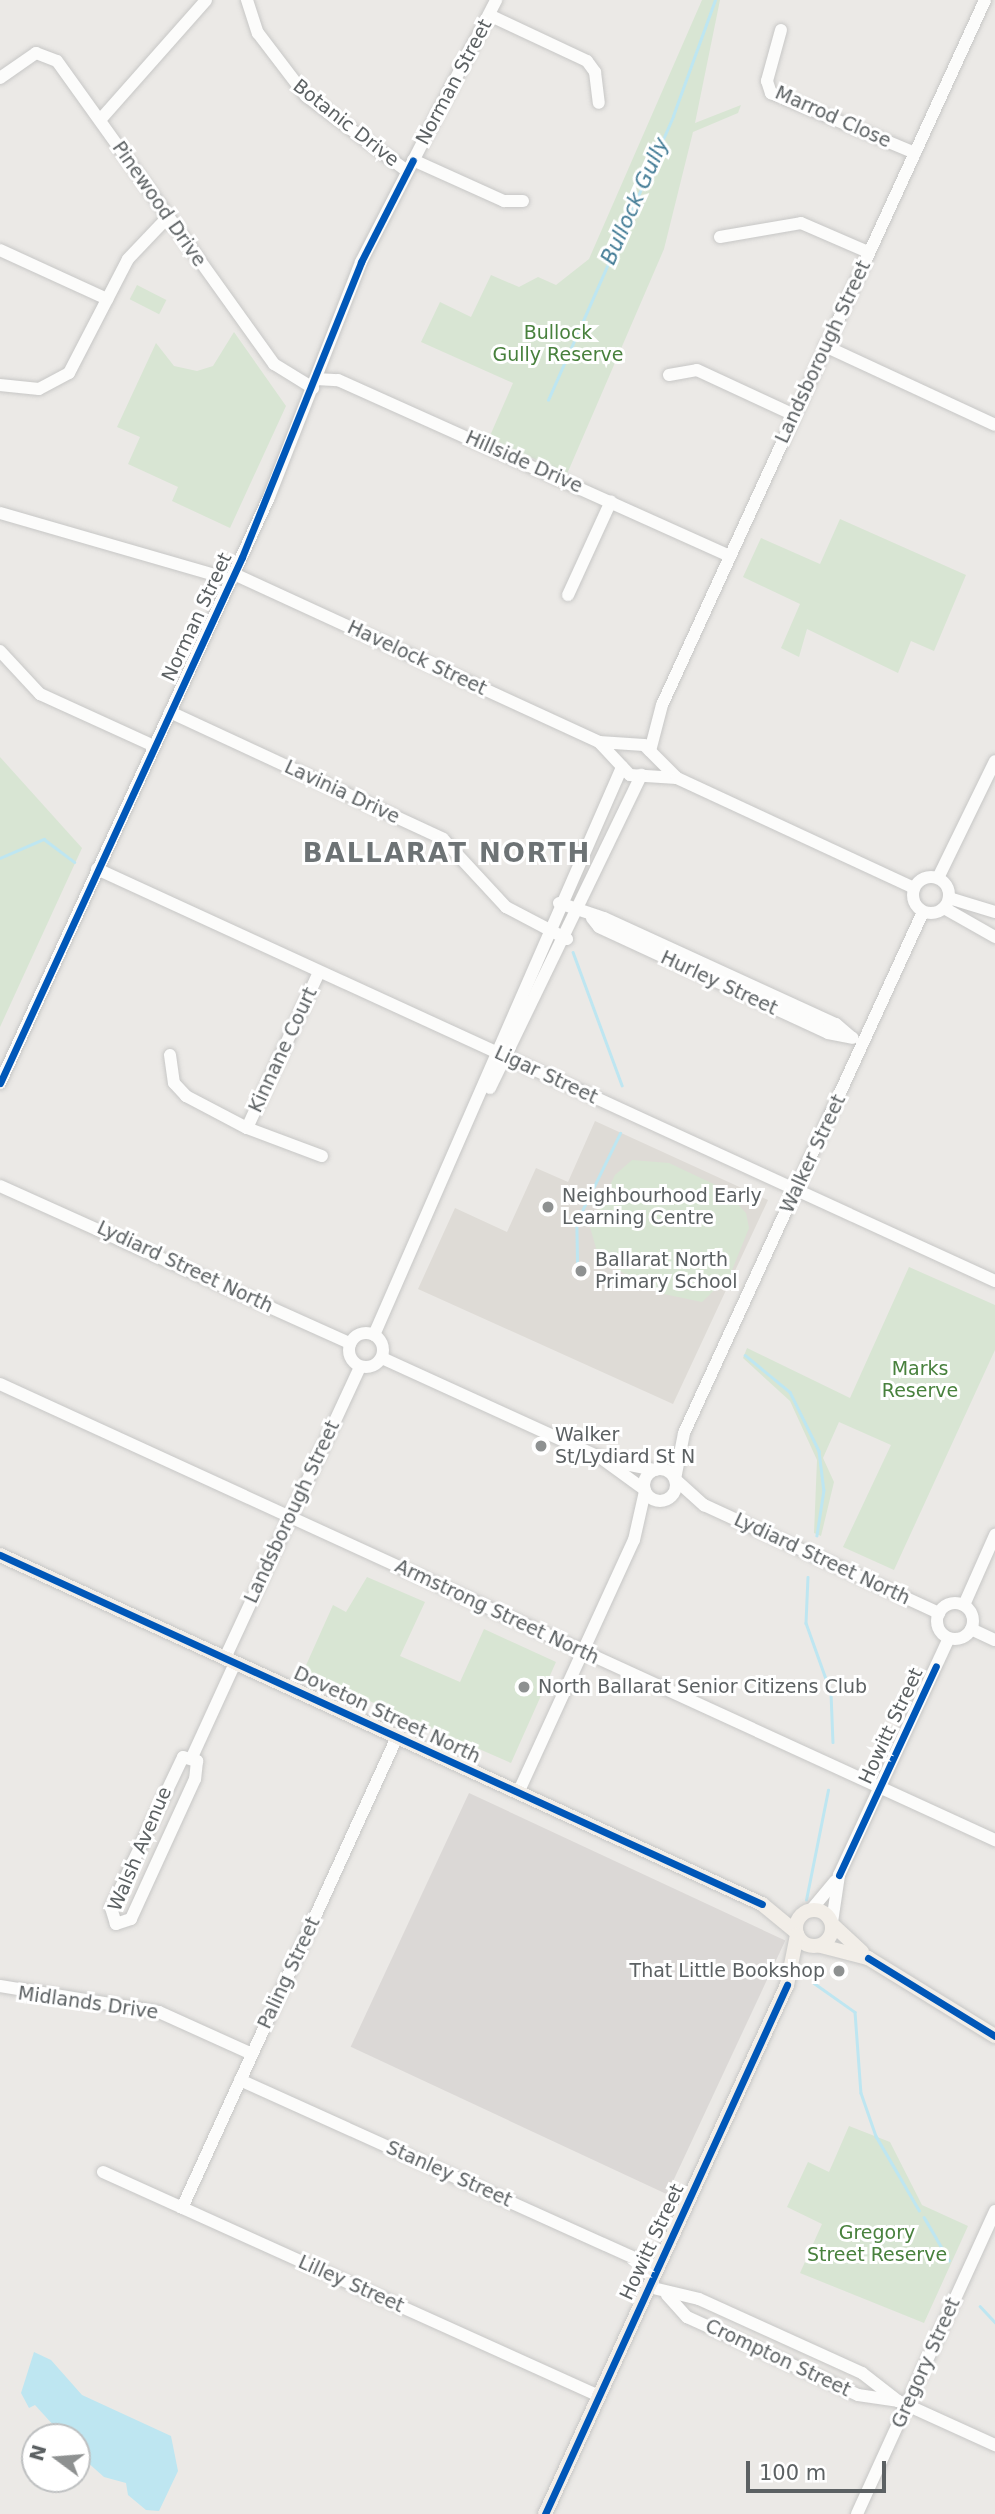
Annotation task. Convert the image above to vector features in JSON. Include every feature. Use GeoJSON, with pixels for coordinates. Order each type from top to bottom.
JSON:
{"type":"FeatureCollection","features":[{"type":"Feature","properties":{"kind":"main road","name":"Doveton Street North"},"geometry":{"type":"LineString","coordinates":[[0,1555],[762,1904],[797,1934]]}},
{"type":"Feature","properties":{"kind":"main road","name":"Doveton Street North"},"geometry":{"type":"LineString","coordinates":[[762,1904],[810,1910]]}},
{"type":"Feature","properties":{"kind":"main road"},"geometry":{"type":"LineString","coordinates":[[868,1958],[806,1945],[797,1934],[798,1920],[810,1910],[832,1923],[868,1958],[995,2036]]}},
{"type":"Feature","properties":{"kind":"main road"},"geometry":{"type":"LineString","coordinates":[[820,1946],[832,1923]]}},
{"type":"Feature","properties":{"kind":"main road","name":"Howitt Street"},"geometry":{"type":"LineString","coordinates":[[545,2514],[787,1984],[797,1934]]}},
{"type":"Feature","properties":{"kind":"main road","name":"Howitt Street"},"geometry":{"type":"LineString","coordinates":[[787,1984],[820,1946]]}},
{"type":"Feature","properties":{"kind":"street"},"geometry":{"type":"LineString","coordinates":[[100,120],[206,0]]}},
{"type":"Feature","properties":{"kind":"street","name":"Botanic Drive"},"geometry":{"type":"LineString","coordinates":[[247,0],[258,33],[306,96],[410,166],[504,201],[523,201]]}},
{"type":"Feature","properties":{"kind":"street","name":"Norman Street"},"geometry":{"type":"LineString","coordinates":[[0,1083],[233,577],[315,383],[361,262],[496,0]]}},
{"type":"Feature","properties":{"kind":"street","name":"Landsborough Street"},"geometry":{"type":"LineString","coordinates":[[643,775],[662,705],[985,0]]}},
{"type":"Feature","properties":{"kind":"street"},"geometry":{"type":"LineString","coordinates":[[489,15],[587,61],[598,82],[598,103]]}},
{"type":"Feature","properties":{"kind":"street","name":"Marrod Close"},"geometry":{"type":"LineString","coordinates":[[781,30],[767,81],[771,93],[915,153]]}},
{"type":"Feature","properties":{"kind":"street","name":"Pinewood Drive"},"geometry":{"type":"LineString","coordinates":[[0,78],[32,55],[50,55],[100,120],[274,363],[315,383]]}},
{"type":"Feature","properties":{"kind":"street"},"geometry":{"type":"LineString","coordinates":[[760,103],[771,93]]}},
{"type":"Feature","properties":{"kind":"street"},"geometry":{"type":"LineString","coordinates":[[0,385],[31,390],[64,378],[134,250],[168,217]]}},
{"type":"Feature","properties":{"kind":"street"},"geometry":{"type":"LineString","coordinates":[[720,237],[801,223],[868,252]]}},
{"type":"Feature","properties":{"kind":"street"},"geometry":{"type":"LineString","coordinates":[[0,250],[107,299]]}},
{"type":"Feature","properties":{"kind":"street"},"geometry":{"type":"LineString","coordinates":[[825,346],[995,425]]}},
{"type":"Feature","properties":{"kind":"street"},"geometry":{"type":"LineString","coordinates":[[669,375],[697,370],[794,415]]}},
{"type":"Feature","properties":{"kind":"street","name":"Hillside Drive"},"geometry":{"type":"LineString","coordinates":[[315,383],[338,380],[730,556]]}},
{"type":"Feature","properties":{"kind":"street"},"geometry":{"type":"LineString","coordinates":[[568,595],[611,501]]}},
{"type":"Feature","properties":{"kind":"street","name":"Havelock Street"},"geometry":{"type":"LineString","coordinates":[[0,513],[233,577],[599,742],[633,744],[651,752]]}},
{"type":"Feature","properties":{"kind":"street"},"geometry":{"type":"LineString","coordinates":[[0,652],[40,694],[154,747]]}},
{"type":"Feature","properties":{"kind":"street","name":"Landsborough Street"},"geometry":{"type":"LineString","coordinates":[[622,766],[633,744],[662,705]]}},
{"type":"Feature","properties":{"kind":"street","name":"Lavinia Drive"},"geometry":{"type":"LineString","coordinates":[[170,712],[443,839],[506,907],[567,939]]}},
{"type":"Feature","properties":{"kind":"street","name":"Havelock Street"},"geometry":{"type":"LineString","coordinates":[[599,742],[622,766]]}},
{"type":"Feature","properties":{"kind":"street"},"geometry":{"type":"LineString","coordinates":[[651,752],[677,778]]}},
{"type":"Feature","properties":{"kind":"street"},"geometry":{"type":"LineString","coordinates":[[995,761],[938,878],[947,903],[995,937]]}},
{"type":"Feature","properties":{"kind":"street"},"geometry":{"type":"LineString","coordinates":[[502,1055],[547,930],[622,766],[643,775],[677,778],[914,888]]}},
{"type":"Feature","properties":{"kind":"street"},"geometry":{"type":"LineString","coordinates":[[374,1335],[502,1055],[567,939],[643,775]]}},
{"type":"Feature","properties":{"kind":"street","name":"Ligar Street"},"geometry":{"type":"LineString","coordinates":[[97,869],[995,1281]]}},
{"type":"Feature","properties":{"kind":"street"},"geometry":{"type":"LineString","coordinates":[[938,878],[922,879],[914,888],[915,904],[923,912],[947,903],[995,912]]}},
{"type":"Feature","properties":{"kind":"street","name":"Hurley Street"},"geometry":{"type":"LineString","coordinates":[[559,904],[592,918],[604,918],[750,985],[864,1043]]}},
{"type":"Feature","properties":{"kind":"street","name":"Walker Street"},"geometry":{"type":"LineString","coordinates":[[645,1491],[656,1470],[684,1433],[923,912]]}},
{"type":"Feature","properties":{"kind":"street","name":"Kinnane Court"},"geometry":{"type":"LineString","coordinates":[[247,1128],[319,972]]}},
{"type":"Feature","properties":{"kind":"street","name":"Kinnane Court"},"geometry":{"type":"LineString","coordinates":[[170,1055],[174,1083],[186,1096],[247,1128],[321,1156]]}},
{"type":"Feature","properties":{"kind":"street","name":"Lydiard Street North"},"geometry":{"type":"LineString","coordinates":[[0,1179],[19,1192]]}},
{"type":"Feature","properties":{"kind":"street","name":"Lydiard Street North"},"geometry":{"type":"LineString","coordinates":[[0,1186],[19,1192],[350,1343]]}},
{"type":"Feature","properties":{"kind":"street"},"geometry":{"type":"LineString","coordinates":[[382,1358],[382,1343],[374,1335],[360,1334],[350,1343],[350,1358],[359,1367],[382,1358],[601,1458],[656,1470]]}},
{"type":"Feature","properties":{"kind":"street","name":"Landsborough Street"},"geometry":{"type":"LineString","coordinates":[[230,1660],[290,1517],[359,1367]]}},
{"type":"Feature","properties":{"kind":"street","name":"Armstrong Street North"},"geometry":{"type":"LineString","coordinates":[[0,1384],[995,1840]]}},
{"type":"Feature","properties":{"kind":"street","name":"Walker Street"},"geometry":{"type":"LineString","coordinates":[[666,1500],[675,1480],[684,1433]]}},
{"type":"Feature","properties":{"kind":"street"},"geometry":{"type":"LineString","coordinates":[[601,1458],[645,1491],[666,1500],[634,1540]]}},
{"type":"Feature","properties":{"kind":"street","name":"Lydiard Street North"},"geometry":{"type":"LineString","coordinates":[[656,1470],[675,1480],[704,1505],[939,1613]]}},
{"type":"Feature","properties":{"kind":"street"},"geometry":{"type":"LineString","coordinates":[[518,1793],[634,1540],[645,1491]]}},
{"type":"Feature","properties":{"kind":"street","name":"Lydiard Street North"},"geometry":{"type":"LineString","coordinates":[[666,1500],[704,1505]]}},
{"type":"Feature","properties":{"kind":"street"},"geometry":{"type":"LineString","coordinates":[[964,1605],[995,1535]]}},
{"type":"Feature","properties":{"kind":"street"},"geometry":{"type":"LineString","coordinates":[[964,1605],[951,1604],[939,1613],[938,1626],[948,1638],[971,1629],[995,1640]]}},
{"type":"Feature","properties":{"kind":"street"},"geometry":{"type":"LineString","coordinates":[[964,1605],[973,1619],[971,1629]]}},
{"type":"Feature","properties":{"kind":"street","name":"Howitt Street"},"geometry":{"type":"LineString","coordinates":[[810,1910],[839,1875],[948,1638]]}},
{"type":"Feature","properties":{"kind":"street","name":"Walsh Avenue"},"geometry":{"type":"LineString","coordinates":[[192,1757],[198,1766],[195,1779],[131,1919],[116,1924],[110,1913],[117,1896],[175,1767],[192,1757],[230,1660]]}},
{"type":"Feature","properties":{"kind":"street","name":"Paling Street"},"geometry":{"type":"LineString","coordinates":[[181,2208],[397,1737]]}},
{"type":"Feature","properties":{"kind":"street","name":"Howitt Street"},"geometry":{"type":"LineString","coordinates":[[832,1923],[839,1875]]}},
{"type":"Feature","properties":{"kind":"street","name":"Midlands Drive"},"geometry":{"type":"LineString","coordinates":[[0,1986],[159,2012],[253,2054]]}},
{"type":"Feature","properties":{"kind":"street","name":"Stanley Street"},"geometry":{"type":"LineString","coordinates":[[240,2080],[657,2268]]}},
{"type":"Feature","properties":{"kind":"street","name":"Lilley Street"},"geometry":{"type":"LineString","coordinates":[[103,2172],[599,2396]]}},
{"type":"Feature","properties":{"kind":"street","name":"Gregory Street"},"geometry":{"type":"LineString","coordinates":[[857,2514],[902,2404],[995,2211]]}},
{"type":"Feature","properties":{"kind":"street"},"geometry":{"type":"LineString","coordinates":[[982,2238],[995,2244]]}},
{"type":"Feature","properties":{"kind":"street","name":"Crompton Street"},"geometry":{"type":"LineString","coordinates":[[649,2287],[667,2295],[695,2297],[824,2356],[876,2382],[902,2404]]}},
{"type":"Feature","properties":{"kind":"street","name":"Crompton Street"},"geometry":{"type":"LineString","coordinates":[[667,2295],[687,2316],[834,2384],[902,2404],[995,2445]]}},
{"type":"Feature","properties":{"kind":"shaded area","name":"Ballarat North Primary School"},"geometry":{"type":"Polygon","coordinates":[[[595,1121],[768,1200],[673,1404],[418,1289],[455,1208],[507,1232],[536,1168],[568,1182],[595,1121]]]}},
{"type":"Feature","properties":{"kind":"shaded area"},"geometry":{"type":"Polygon","coordinates":[[[469,1793],[785,1940],[667,2194],[351,2047],[469,1793]]]}},
{"type":"Feature","properties":{"kind":"green space","name":"Bullock Gully Reserve"},"geometry":{"type":"Polygon","coordinates":[[[702,0],[720,0],[695,123],[741,105],[738,113],[693,132],[664,249],[567,474],[489,438],[513,383],[421,342],[440,302],[471,317],[491,275],[519,287],[538,277],[556,285],[589,259],[702,0]]]}},
{"type":"Feature","properties":{"kind":"green space"},"geometry":{"type":"Polygon","coordinates":[[[137,285],[166,300],[159,314],[130,299],[137,285]]]}},
{"type":"Feature","properties":{"kind":"green space"},"geometry":{"type":"Polygon","coordinates":[[[234,332],[286,406],[230,528],[172,501],[178,487],[128,464],[140,437],[117,427],[156,343],[174,366],[197,371],[213,366],[234,332]]]}},
{"type":"Feature","properties":{"kind":"green space"},"geometry":{"type":"Polygon","coordinates":[[[840,519],[966,575],[934,651],[911,641],[898,673],[807,629],[799,657],[781,648],[800,604],[743,577],[761,538],[820,564],[840,519]]]}},
{"type":"Feature","properties":{"kind":"green space"},"geometry":{"type":"Polygon","coordinates":[[[0,757],[82,848],[0,1027],[0,757]]]}},
{"type":"Feature","properties":{"kind":"green space"},"geometry":{"type":"Polygon","coordinates":[[[632,1160],[669,1163],[722,1188],[746,1213],[749,1228],[730,1275],[702,1302],[659,1293],[599,1259],[590,1227],[615,1175],[632,1160]]]}},
{"type":"Feature","properties":{"kind":"green space","name":"Marks Reserve"},"geometry":{"type":"Polygon","coordinates":[[[909,1267],[995,1305],[995,1350],[894,1570],[843,1547],[891,1445],[839,1422],[823,1458],[834,1482],[821,1536],[814,1533],[817,1460],[790,1401],[743,1358],[747,1348],[850,1398],[909,1267]]]}},
{"type":"Feature","properties":{"kind":"green space"},"geometry":{"type":"Polygon","coordinates":[[[367,1577],[425,1602],[400,1656],[460,1682],[484,1629],[556,1662],[511,1763],[303,1672],[333,1605],[346,1612],[367,1577]]]}},
{"type":"Feature","properties":{"kind":"green space","name":"Gregory Street Reserve"},"geometry":{"type":"Polygon","coordinates":[[[849,2126],[890,2142],[922,2205],[968,2226],[924,2323],[800,2273],[822,2224],[787,2207],[808,2162],[829,2172],[849,2126]]]}},
{"type":"Feature","properties":{"kind":"water"},"geometry":{"type":"Polygon","coordinates":[[[34,2352],[51,2360],[82,2395],[171,2436],[178,2471],[159,2511],[146,2510],[128,2495],[126,2483],[104,2477],[91,2465],[91,2423],[51,2423],[35,2405],[29,2408],[21,2393],[34,2352]]]}},
{"type":"Feature","properties":{"kind":"waterway","name":"Bullock Gully"},"geometry":{"type":"LineString","coordinates":[[548,400],[673,116],[715,0]]}},
{"type":"Feature","properties":{"kind":"waterway"},"geometry":{"type":"LineString","coordinates":[[0,858],[44,839],[74,862]]}},
{"type":"Feature","properties":{"kind":"waterway","name":"Bullock Gully"},"geometry":{"type":"LineString","coordinates":[[573,952],[622,1085]]}},
{"type":"Feature","properties":{"kind":"waterway","name":"Bullock Gully"},"geometry":{"type":"LineString","coordinates":[[577,1262],[576,1223],[620,1133]]}},
{"type":"Feature","properties":{"kind":"waterway"},"geometry":{"type":"LineString","coordinates":[[745,1355],[790,1392],[819,1451],[824,1490],[817,1535]]}},
{"type":"Feature","properties":{"kind":"waterway"},"geometry":{"type":"LineString","coordinates":[[808,1577],[806,1623],[831,1693],[833,1742]]}},
{"type":"Feature","properties":{"kind":"waterway"},"geometry":{"type":"LineString","coordinates":[[806,1900],[828,1790]]}},
{"type":"Feature","properties":{"kind":"waterway"},"geometry":{"type":"LineString","coordinates":[[814,1983],[855,2012],[861,2093],[876,2136],[919,2210]]}},
{"type":"Feature","properties":{"kind":"waterway"},"geometry":{"type":"LineString","coordinates":[[924,2217],[949,2260]]}},
{"type":"Feature","properties":{"kind":"waterway"},"geometry":{"type":"LineString","coordinates":[[980,2306],[995,2322]]}},
{"type":"Feature","properties":{"kind":"cycle path"},"geometry":{"type":"LineString","coordinates":[[0,1083],[242,557],[361,262],[413,160]]}},
{"type":"Feature","properties":{"kind":"cycle path"},"geometry":{"type":"LineString","coordinates":[[0,1555],[762,1904]]}},
{"type":"Feature","properties":{"kind":"cycle path"},"geometry":{"type":"LineString","coordinates":[[839,1875],[936,1666]]}},
{"type":"Feature","properties":{"kind":"cycle path"},"geometry":{"type":"LineString","coordinates":[[868,1958],[995,2036]]}},
{"type":"Feature","properties":{"kind":"cycle path"},"geometry":{"type":"LineString","coordinates":[[545,2514],[787,1985]]}},
{"type":"Feature","properties":{"kind":"place","name":"Neighbourhood Early Learning Centre"},"geometry":{"type":"Point","coordinates":[548,1207]}},
{"type":"Feature","properties":{"kind":"place","name":"Ballarat North Primary School"},"geometry":{"type":"Point","coordinates":[581,1271]}},
{"type":"Feature","properties":{"kind":"place","name":"Walker St/Lydiard St N"},"geometry":{"type":"Point","coordinates":[541,1446]}},
{"type":"Feature","properties":{"kind":"place","name":"North Ballarat Senior Citizens Club"},"geometry":{"type":"Point","coordinates":[524,1687]}},
{"type":"Feature","properties":{"kind":"place","name":"That Little Bookshop"},"geometry":{"type":"Point","coordinates":[839,1971]}},
{"type":"Feature","properties":{"kind":"district","name":"BALLARAT NORTH"},"geometry":{"type":"Point","coordinates":[447,854]}}]}
